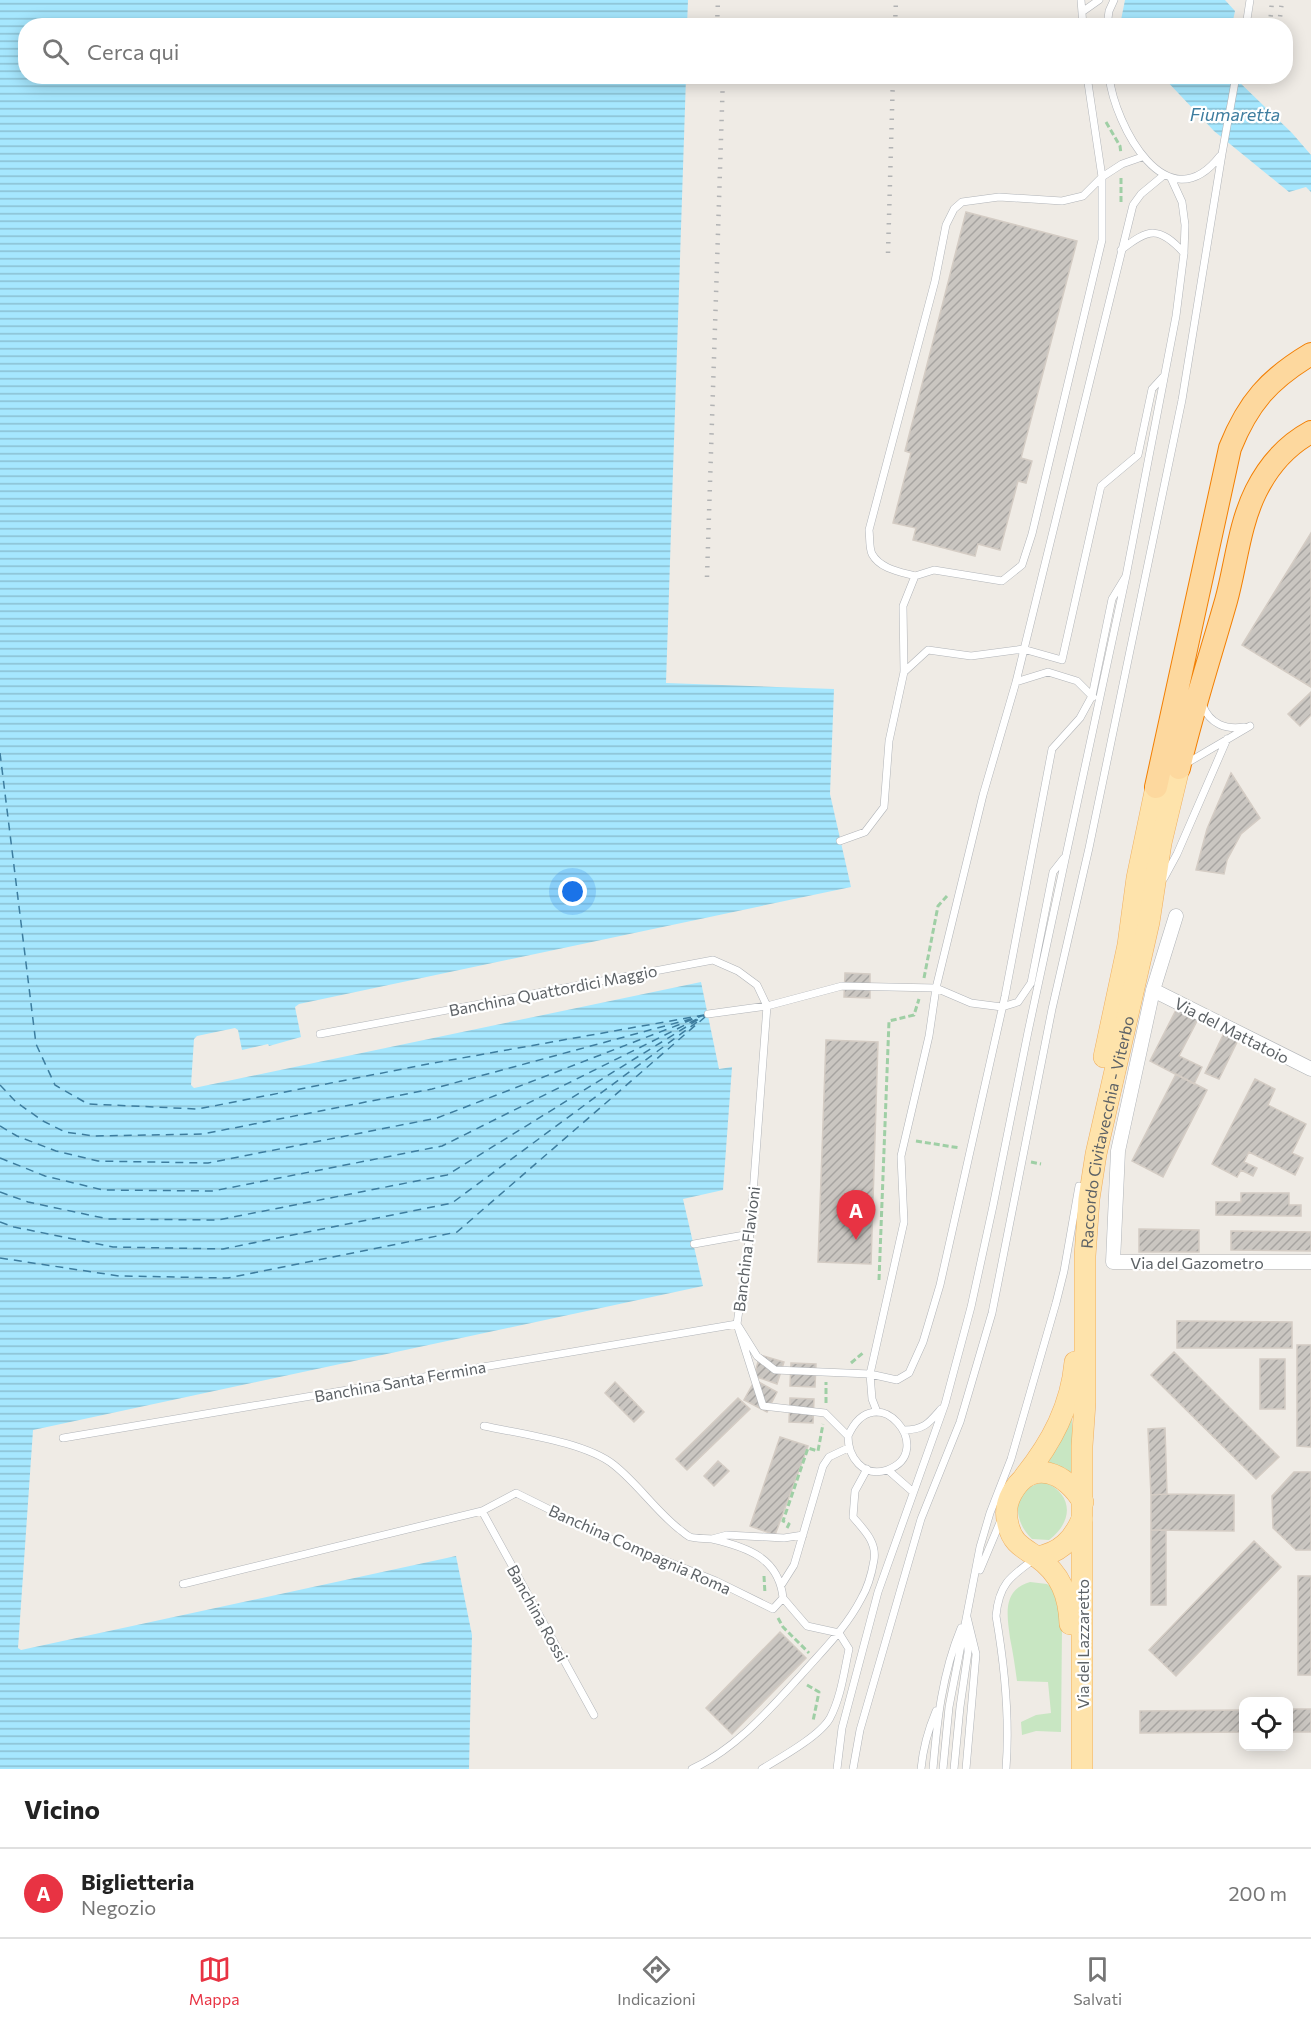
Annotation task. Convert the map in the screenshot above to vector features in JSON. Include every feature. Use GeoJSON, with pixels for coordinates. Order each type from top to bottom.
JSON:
{"type":"FeatureCollection","features":[{"type":"Feature","properties":{"kind":"highway"},"geometry":{"type":"LineString","coordinates":[[1156,787],[1230,448],[1241,422],[1260,394],[1290,367],[1311,354]]}},
{"type":"Feature","properties":{"kind":"highway"},"geometry":{"type":"LineString","coordinates":[[1179,768],[1198,693],[1227,599],[1243,528],[1255,493],[1267,472],[1283,452],[1311,432]]}},
{"type":"Feature","properties":{"kind":"main road","name":"Raccordo Civitavecchia - Viterbo"},"geometry":{"type":"LineString","coordinates":[[1083,1511],[1085,1256],[1089,1199],[1096,1154],[1148,931],[1161,843],[1179,768]]}},
{"type":"Feature","properties":{"kind":"main road","name":"Raccordo Civitavecchia - Viterbo"},"geometry":{"type":"LineString","coordinates":[[1024,1477],[1045,1450],[1055,1431],[1065,1408],[1074,1373],[1078,1186],[1128,945],[1137,878],[1156,787]]}},
{"type":"Feature","properties":{"kind":"main road"},"geometry":{"type":"LineString","coordinates":[[1036,1472],[1060,1477],[1070,1484],[1083,1511],[1072,1539],[1050,1555],[1037,1557],[1024,1551],[1015,1541],[1008,1524],[1006,1509],[1013,1491],[1024,1477],[1036,1472]]}},
{"type":"Feature","properties":{"kind":"main road","name":"Via del Lazzaretto"},"geometry":{"type":"LineString","coordinates":[[1082,1769],[1083,1511]]}},
{"type":"Feature","properties":{"kind":"main road","name":"Via del Lazzaretto"},"geometry":{"type":"LineString","coordinates":[[1037,1557],[1061,1583],[1067,1597],[1070,1622],[1072,1769]]}},
{"type":"Feature","properties":{"kind":"street","name":"Via del Gazometro"},"geometry":{"type":"LineString","coordinates":[[1176,916],[1153,990],[1118,1150],[1113,1262],[1311,1262]]}},
{"type":"Feature","properties":{"kind":"street","name":"Via del Mattatoio"},"geometry":{"type":"LineString","coordinates":[[1153,990],[1311,1070]]}},
{"type":"Feature","properties":{"kind":"lane"},"geometry":{"type":"LineString","coordinates":[[1081,0],[1082,18]]}},
{"type":"Feature","properties":{"kind":"lane"},"geometry":{"type":"LineString","coordinates":[[1082,12],[1099,0]]}},
{"type":"Feature","properties":{"kind":"lane"},"geometry":{"type":"LineString","coordinates":[[1108,18],[1114,0]]}},
{"type":"Feature","properties":{"kind":"lane"},"geometry":{"type":"LineString","coordinates":[[1247,18],[1250,0]]}},
{"type":"Feature","properties":{"kind":"lane"},"geometry":{"type":"LineString","coordinates":[[1088,84],[1102,177],[1102,240],[1032,534],[1022,565],[1002,581],[934,570],[915,576],[889,568],[879,562],[872,554],[869,530],[935,281],[946,225],[954,209],[962,202],[999,197],[1062,201],[1083,196],[1102,177],[1122,164],[1142,157]]}},
{"type":"Feature","properties":{"kind":"lane"},"geometry":{"type":"LineString","coordinates":[[837,1769],[845,1719],[878,1592],[945,1404],[971,1307],[1126,576],[1176,316],[1184,253],[1185,225],[1182,202],[1168,177],[1142,157],[1121,121],[1114,103],[1110,84]]}},
{"type":"Feature","properties":{"kind":"lane"},"geometry":{"type":"LineString","coordinates":[[853,1769],[860,1730],[918,1530],[960,1422],[992,1313],[1052,1009],[1089,849],[1182,400],[1235,84]]}},
{"type":"Feature","properties":{"kind":"lane"},"geometry":{"type":"LineString","coordinates":[[877,1412],[872,1399],[870,1374],[903,1222],[902,1156],[936,987],[984,795],[1016,682],[1133,205],[1141,194],[1168,177],[1184,178],[1198,175],[1212,167],[1222,154]]}},
{"type":"Feature","properties":{"kind":"lane"},"geometry":{"type":"LineString","coordinates":[[1121,250],[1137,237],[1152,231],[1164,234],[1184,253]]}},
{"type":"Feature","properties":{"kind":"lane"},"geometry":{"type":"LineString","coordinates":[[904,672],[928,650],[971,656],[1023,649],[1062,660],[1101,486],[1138,455],[1152,388],[1165,375]]}},
{"type":"Feature","properties":{"kind":"lane"},"geometry":{"type":"LineString","coordinates":[[840,841],[865,832],[884,807],[889,741],[904,672],[903,606],[915,576]]}},
{"type":"Feature","properties":{"kind":"lane"},"geometry":{"type":"LineString","coordinates":[[737,1324],[757,1356],[775,1370],[870,1374],[897,1380],[909,1373],[923,1342],[940,1285],[1002,1007],[1052,749],[1080,718],[1092,696],[1112,599],[1126,576]]}},
{"type":"Feature","properties":{"kind":"lane"},"geometry":{"type":"LineString","coordinates":[[1016,682],[1048,672],[1077,681],[1092,696],[1098,706]]}},
{"type":"Feature","properties":{"kind":"lane"},"geometry":{"type":"LineString","coordinates":[[1156,787],[1179,768],[1250,726],[1230,729],[1217,724],[1206,714],[1198,693]]}},
{"type":"Feature","properties":{"kind":"lane"},"geometry":{"type":"LineString","coordinates":[[1153,896],[1177,854],[1227,739]]}},
{"type":"Feature","properties":{"kind":"lane"},"geometry":{"type":"LineString","coordinates":[[708,1014],[767,1006],[842,986],[936,987],[971,1002],[1002,1007],[1018,1002],[1031,983],[1053,872],[1065,856]]}},
{"type":"Feature","properties":{"kind":"lane","name":"Banchina Quattordici Maggio"},"geometry":{"type":"LineString","coordinates":[[320,1034],[713,960],[738,971],[757,985],[767,1006]]}},
{"type":"Feature","properties":{"kind":"lane","name":"Banchina Flavioni"},"geometry":{"type":"LineString","coordinates":[[767,1006],[750,1234],[737,1324],[763,1406],[825,1413],[848,1436]]}},
{"type":"Feature","properties":{"kind":"lane"},"geometry":{"type":"LineString","coordinates":[[944,1769],[949,1707],[980,1547],[990,1513],[1011,1459],[1056,1303],[1064,1271],[1078,1186]]}},
{"type":"Feature","properties":{"kind":"lane"},"geometry":{"type":"LineString","coordinates":[[694,1244],[750,1234]]}},
{"type":"Feature","properties":{"kind":"lane","name":"Banchina Santa Fermina"},"geometry":{"type":"LineString","coordinates":[[63,1438],[737,1324]]}},
{"type":"Feature","properties":{"kind":"lane"},"geometry":{"type":"LineString","coordinates":[[904,1430],[918,1430],[930,1422],[945,1404]]}},
{"type":"Feature","properties":{"kind":"lane"},"geometry":{"type":"LineString","coordinates":[[877,1412],[893,1417],[904,1430],[907,1442],[898,1463],[888,1470],[877,1472],[855,1461],[848,1448],[848,1436],[853,1424],[864,1415],[877,1412]]}},
{"type":"Feature","properties":{"kind":"lane"},"geometry":{"type":"LineString","coordinates":[[484,1426],[572,1445],[612,1463],[664,1517],[689,1537],[712,1539],[764,1558],[782,1584],[783,1598],[807,1626],[839,1633],[849,1650],[836,1703],[828,1720],[805,1741],[762,1769]]}},
{"type":"Feature","properties":{"kind":"lane"},"geometry":{"type":"LineString","coordinates":[[782,1584],[794,1566],[824,1466],[829,1457],[848,1448]]}},
{"type":"Feature","properties":{"kind":"lane"},"geometry":{"type":"LineString","coordinates":[[692,1769],[742,1736],[790,1689],[839,1633],[862,1598],[874,1559],[872,1541],[854,1516],[855,1491],[867,1469]]}},
{"type":"Feature","properties":{"kind":"lane"},"geometry":{"type":"LineString","coordinates":[[888,1470],[913,1492]]}},
{"type":"Feature","properties":{"kind":"lane","name":"Banchina Compagnia Roma"},"geometry":{"type":"LineString","coordinates":[[183,1584],[482,1511],[516,1493],[601,1535],[716,1581],[773,1609],[783,1598]]}},
{"type":"Feature","properties":{"kind":"lane"},"geometry":{"type":"LineString","coordinates":[[972,1589],[1006,1509]]}},
{"type":"Feature","properties":{"kind":"lane","name":"Banchina Rossi"},"geometry":{"type":"LineString","coordinates":[[482,1511],[594,1715]]}},
{"type":"Feature","properties":{"kind":"lane"},"geometry":{"type":"LineString","coordinates":[[712,1539],[727,1535],[772,1538],[803,1535]]}},
{"type":"Feature","properties":{"kind":"lane"},"geometry":{"type":"LineString","coordinates":[[1005,1769],[1008,1695],[996,1616],[997,1605],[999,1594],[1008,1579],[1037,1557]]}},
{"type":"Feature","properties":{"kind":"lane"},"geometry":{"type":"LineString","coordinates":[[921,1769],[928,1730],[938,1706],[953,1647],[966,1615]]}},
{"type":"Feature","properties":{"kind":"lane"},"geometry":{"type":"LineString","coordinates":[[954,1769],[968,1652],[966,1615]]}},
{"type":"Feature","properties":{"kind":"lane"},"geometry":{"type":"LineString","coordinates":[[966,1615],[976,1654],[966,1769]]}},
{"type":"Feature","properties":{"kind":"lane"},"geometry":{"type":"LineString","coordinates":[[933,1769],[938,1706]]}},
{"type":"Feature","properties":{"kind":"green space"},"geometry":{"type":"Polygon","coordinates":[[[1072,1407],[1072,1474],[1065,1468],[1047,1463],[1058,1447],[1072,1407]]]}},
{"type":"Feature","properties":{"kind":"green space"},"geometry":{"type":"Polygon","coordinates":[[[1045,1482],[1061,1494],[1067,1509],[1066,1517],[1063,1525],[1049,1540],[1032,1539],[1021,1522],[1018,1505],[1026,1490],[1045,1482]]]}},
{"type":"Feature","properties":{"kind":"green space"},"geometry":{"type":"Polygon","coordinates":[[[1030,1582],[1047,1584],[1055,1590],[1062,1627],[1061,1732],[1036,1731],[1022,1735],[1021,1722],[1036,1715],[1051,1713],[1048,1682],[1017,1681],[1010,1638],[1008,1604],[1015,1591],[1030,1582]]]}},
{"type":"Feature","properties":{"kind":"water"},"geometry":{"type":"Polygon","coordinates":[[[0,0],[688,0],[687,18],[18,18],[18,84],[686,84],[666,683],[834,689],[830,794],[851,887],[299,1004],[295,1007],[301,1037],[269,1046],[268,1044],[242,1050],[238,1030],[235,1028],[197,1036],[194,1039],[191,1085],[194,1088],[701,982],[719,1069],[732,1067],[723,1190],[683,1199],[703,1286],[33,1430],[18,1648],[21,1650],[456,1556],[472,1635],[469,1769],[0,1769],[0,0]]]}},
{"type":"Feature","properties":{"kind":"water"},"geometry":{"type":"Polygon","coordinates":[[[1125,0],[1225,0],[1235,11],[1234,18],[1121,18],[1125,0]]]}},
{"type":"Feature","properties":{"kind":"water","name":"Fiumaretta"},"geometry":{"type":"Polygon","coordinates":[[[1170,84],[1241,84],[1292,133],[1311,155],[1311,192],[1306,187],[1289,192],[1214,131],[1170,84]]]}},
{"type":"Feature","properties":{"kind":"building"},"geometry":{"type":"Polygon","coordinates":[[[966,212],[1077,241],[1021,458],[1032,461],[1026,483],[1018,481],[1000,550],[978,544],[975,556],[913,540],[916,528],[893,523],[911,453],[905,451],[966,212]]]}},
{"type":"Feature","properties":{"kind":"building"},"geometry":{"type":"Polygon","coordinates":[[[1311,533],[1311,687],[1242,645],[1311,533]]]}},
{"type":"Feature","properties":{"kind":"building"},"geometry":{"type":"Polygon","coordinates":[[[1311,692],[1311,715],[1300,726],[1288,714],[1311,692]]]}},
{"type":"Feature","properties":{"kind":"building"},"geometry":{"type":"Polygon","coordinates":[[[1231,773],[1260,818],[1241,834],[1227,860],[1224,874],[1196,870],[1207,829],[1231,773]]]}},
{"type":"Feature","properties":{"kind":"building"},"geometry":{"type":"Polygon","coordinates":[[[845,973],[870,974],[870,998],[844,997],[845,973]]]}},
{"type":"Feature","properties":{"kind":"building"},"geometry":{"type":"Polygon","coordinates":[[[1178,1006],[1199,1017],[1179,1056],[1202,1067],[1194,1084],[1150,1061],[1178,1006]]]}},
{"type":"Feature","properties":{"kind":"building"},"geometry":{"type":"Polygon","coordinates":[[[1224,1033],[1238,1040],[1219,1079],[1205,1073],[1224,1033]]]}},
{"type":"Feature","properties":{"kind":"building"},"geometry":{"type":"Polygon","coordinates":[[[826,1040],[878,1042],[871,1264],[818,1262],[826,1040]]]}},
{"type":"Feature","properties":{"kind":"building"},"geometry":{"type":"Polygon","coordinates":[[[1176,1074],[1207,1090],[1163,1177],[1132,1161],[1176,1074]]]}},
{"type":"Feature","properties":{"kind":"building"},"geometry":{"type":"Polygon","coordinates":[[[1255,1079],[1275,1089],[1268,1105],[1306,1124],[1292,1153],[1303,1158],[1295,1175],[1249,1152],[1244,1162],[1257,1168],[1253,1176],[1241,1170],[1237,1177],[1212,1164],[1255,1079]]]}},
{"type":"Feature","properties":{"kind":"building"},"geometry":{"type":"Polygon","coordinates":[[[1241,1193],[1289,1193],[1289,1205],[1301,1205],[1301,1216],[1216,1215],[1216,1202],[1241,1202],[1241,1193]]]}},
{"type":"Feature","properties":{"kind":"building"},"geometry":{"type":"Polygon","coordinates":[[[1139,1229],[1199,1230],[1199,1252],[1139,1252],[1139,1229]]]}},
{"type":"Feature","properties":{"kind":"building"},"geometry":{"type":"Polygon","coordinates":[[[1231,1231],[1311,1232],[1311,1251],[1231,1250],[1231,1231]]]}},
{"type":"Feature","properties":{"kind":"building"},"geometry":{"type":"Polygon","coordinates":[[[1177,1321],[1292,1322],[1292,1348],[1177,1348],[1177,1321]]]}},
{"type":"Feature","properties":{"kind":"building"},"geometry":{"type":"Polygon","coordinates":[[[1297,1345],[1311,1345],[1311,1447],[1297,1446],[1297,1345]]]}},
{"type":"Feature","properties":{"kind":"building"},"geometry":{"type":"Polygon","coordinates":[[[1174,1352],[1279,1457],[1256,1479],[1151,1375],[1174,1352]]]}},
{"type":"Feature","properties":{"kind":"building"},"geometry":{"type":"Polygon","coordinates":[[[760,1355],[784,1362],[777,1384],[754,1376],[760,1355]]]}},
{"type":"Feature","properties":{"kind":"building"},"geometry":{"type":"Polygon","coordinates":[[[1260,1359],[1285,1359],[1285,1409],[1260,1409],[1260,1359]]]}},
{"type":"Feature","properties":{"kind":"building"},"geometry":{"type":"Polygon","coordinates":[[[791,1363],[816,1364],[815,1387],[790,1386],[791,1363]]]}},
{"type":"Feature","properties":{"kind":"building"},"geometry":{"type":"Polygon","coordinates":[[[755,1380],[777,1392],[767,1412],[744,1400],[755,1380]]]}},
{"type":"Feature","properties":{"kind":"building"},"geometry":{"type":"Polygon","coordinates":[[[615,1382],[644,1412],[634,1422],[605,1393],[615,1382]]]}},
{"type":"Feature","properties":{"kind":"building"},"geometry":{"type":"Polygon","coordinates":[[[738,1398],[750,1409],[687,1470],[676,1459],[738,1398]]]}},
{"type":"Feature","properties":{"kind":"building"},"geometry":{"type":"Polygon","coordinates":[[[790,1398],[814,1399],[813,1423],[789,1422],[790,1398]]]}},
{"type":"Feature","properties":{"kind":"building"},"geometry":{"type":"Polygon","coordinates":[[[1165,1428],[1167,1494],[1151,1495],[1148,1429],[1165,1428]]]}},
{"type":"Feature","properties":{"kind":"building"},"geometry":{"type":"Polygon","coordinates":[[[780,1437],[808,1446],[775,1535],[750,1526],[780,1437]]]}},
{"type":"Feature","properties":{"kind":"building"},"geometry":{"type":"Polygon","coordinates":[[[718,1461],[729,1471],[714,1486],[704,1476],[718,1461]]]}},
{"type":"Feature","properties":{"kind":"building"},"geometry":{"type":"Polygon","coordinates":[[[1294,1472],[1311,1472],[1311,1550],[1296,1550],[1273,1528],[1272,1496],[1294,1472]]]}},
{"type":"Feature","properties":{"kind":"building"},"geometry":{"type":"Polygon","coordinates":[[[1151,1495],[1234,1495],[1234,1531],[1151,1530],[1151,1495]]]}},
{"type":"Feature","properties":{"kind":"building"},"geometry":{"type":"Polygon","coordinates":[[[1151,1530],[1166,1530],[1166,1605],[1151,1605],[1151,1530]]]}},
{"type":"Feature","properties":{"kind":"building"},"geometry":{"type":"Polygon","coordinates":[[[1254,1541],[1281,1567],[1176,1676],[1149,1650],[1254,1541]]]}},
{"type":"Feature","properties":{"kind":"building"},"geometry":{"type":"Polygon","coordinates":[[[1298,1576],[1311,1576],[1311,1675],[1298,1675],[1298,1576]]]}},
{"type":"Feature","properties":{"kind":"building"},"geometry":{"type":"Polygon","coordinates":[[[780,1632],[806,1658],[732,1734],[706,1708],[780,1632]]]}},
{"type":"Feature","properties":{"kind":"building"},"geometry":{"type":"Polygon","coordinates":[[[1293,1709],[1311,1709],[1311,1732],[1293,1732],[1293,1709]]]}},
{"type":"Feature","properties":{"kind":"building"},"geometry":{"type":"Polygon","coordinates":[[[1239,1710],[1239,1732],[1140,1733],[1140,1711],[1239,1710]]]}},
{"type":"Feature","properties":{"kind":"ferry route"},"geometry":{"type":"LineString","coordinates":[[0,753],[36,1044],[55,1085],[88,1104],[198,1109],[428,1064],[704,1015]]}},
{"type":"Feature","properties":{"kind":"ferry route"},"geometry":{"type":"LineString","coordinates":[[0,1192],[28,1202],[108,1219],[218,1220],[447,1175],[707,1014]]}},
{"type":"Feature","properties":{"kind":"ferry route"},"geometry":{"type":"LineString","coordinates":[[0,1126],[17,1136],[56,1151],[98,1161],[208,1163],[437,1118],[704,1015]]}},
{"type":"Feature","properties":{"kind":"ferry route"},"geometry":{"type":"LineString","coordinates":[[0,1085],[16,1102],[43,1121],[65,1132],[94,1136],[203,1134],[432,1089],[698,1017]]}},
{"type":"Feature","properties":{"kind":"ferry route"},"geometry":{"type":"LineString","coordinates":[[0,1258],[119,1276],[228,1278],[457,1232],[705,1017]]}},
{"type":"Feature","properties":{"kind":"ferry route"},"geometry":{"type":"LineString","coordinates":[[0,1158],[45,1176],[103,1190],[213,1191],[442,1146],[699,1018]]}},
{"type":"Feature","properties":{"kind":"ferry route"},"geometry":{"type":"LineString","coordinates":[[0,1222],[14,1227],[113,1247],[223,1249],[452,1203],[697,1022]]}},
{"type":"Feature","properties":{"kind":"railway"},"geometry":{"type":"LineString","coordinates":[[717,18],[718,0]]}},
{"type":"Feature","properties":{"kind":"railway"},"geometry":{"type":"LineString","coordinates":[[895,18],[896,0]]}},
{"type":"Feature","properties":{"kind":"railway"},"geometry":{"type":"LineString","coordinates":[[1271,18],[1272,0]]}},
{"type":"Feature","properties":{"kind":"railway"},"geometry":{"type":"LineString","coordinates":[[1280,18],[1282,0]]}},
{"type":"Feature","properties":{"kind":"railway"},"geometry":{"type":"LineString","coordinates":[[707,577],[723,84]]}},
{"type":"Feature","properties":{"kind":"railway"},"geometry":{"type":"LineString","coordinates":[[888,253],[893,84]]}},
{"type":"Feature","properties":{"kind":"place","name":"Biglietteria"},"geometry":{"type":"Point","coordinates":[856,1240]}}]}
